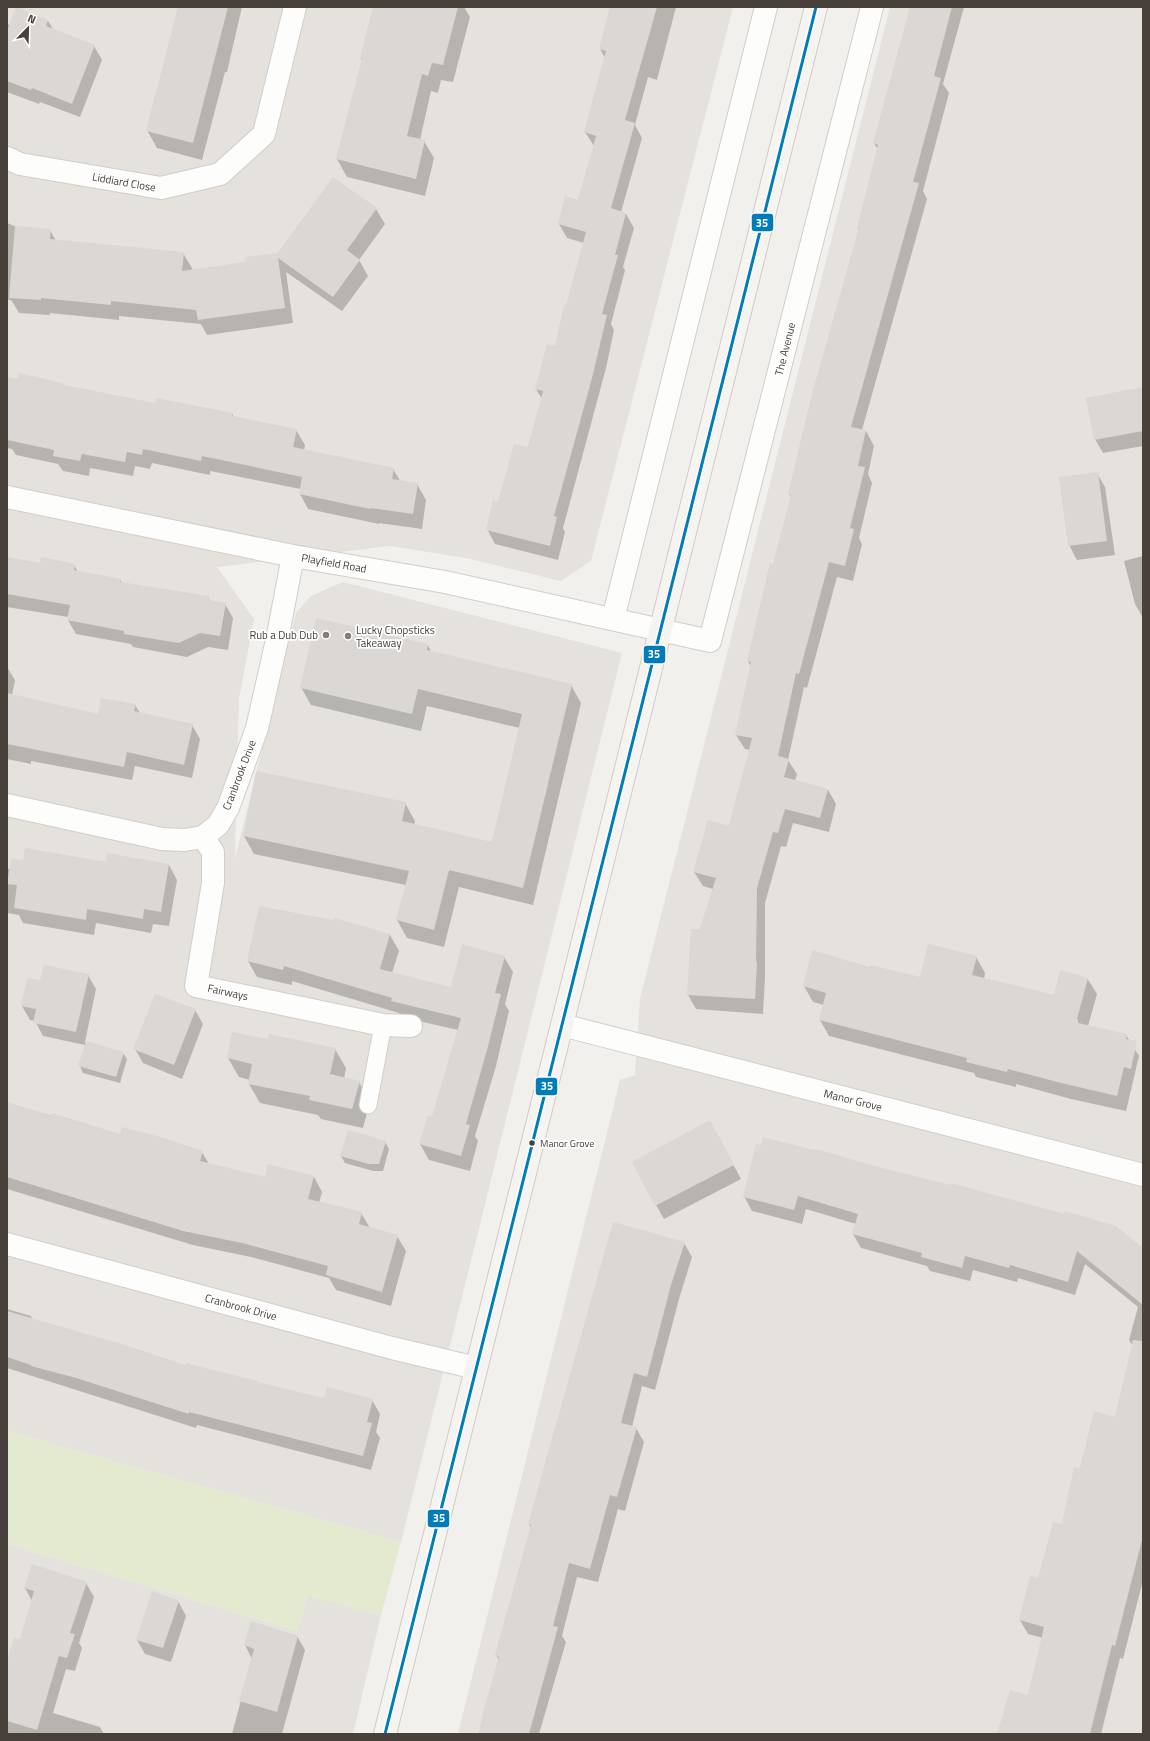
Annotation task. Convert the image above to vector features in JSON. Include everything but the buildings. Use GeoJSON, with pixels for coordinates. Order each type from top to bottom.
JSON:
{"type":"FeatureCollection","features":[{"type":"Feature","properties":{"kind":"street","name":"Liddiard Close"},"geometry":{"type":"LineString","coordinates":[[7,158],[20,164],[161,188],[220,174],[264,134],[294,7]]}},
{"type":"Feature","properties":{"kind":"street"},"geometry":{"type":"LineString","coordinates":[[612,619],[766,7]]}},
{"type":"Feature","properties":{"kind":"street"},"geometry":{"type":"LineString","coordinates":[[385,1734],[661,632],[734,328],[816,7]]}},
{"type":"Feature","properties":{"kind":"street","name":"The Avenue"},"geometry":{"type":"LineString","coordinates":[[661,632],[710,642],[872,7]]}},
{"type":"Feature","properties":{"kind":"street","name":"Playfield Road"},"geometry":{"type":"LineString","coordinates":[[7,497],[293,556],[445,582],[612,619],[661,632]]}},
{"type":"Feature","properties":{"kind":"street","name":"Cranbrook Drive"},"geometry":{"type":"LineString","coordinates":[[203,837],[218,825],[228,808],[257,728],[277,640],[293,556]]}},
{"type":"Feature","properties":{"kind":"street"},"geometry":{"type":"LineString","coordinates":[[7,805],[162,839],[184,840],[203,837]]}},
{"type":"Feature","properties":{"kind":"street","name":"Fairways"},"geometry":{"type":"LineString","coordinates":[[203,837],[213,852],[213,883],[196,986],[383,1025],[411,1026]]}},
{"type":"Feature","properties":{"kind":"street","name":"Manor Grove"},"geometry":{"type":"LineString","coordinates":[[562,1025],[1143,1175]]}},
{"type":"Feature","properties":{"kind":"street","name":"Cranbrook Drive"},"geometry":{"type":"LineString","coordinates":[[7,1244],[384,1346],[476,1368]]}},
{"type":"Feature","properties":{"kind":"lane"},"geometry":{"type":"LineString","coordinates":[[368,1105],[383,1025]]}},
{"type":"Feature","properties":{"kind":"shaded area"},"geometry":{"type":"Polygon","coordinates":[[[7,7],[733,7],[591,561],[561,581],[466,558],[390,546],[217,567],[254,619],[239,699],[235,858],[296,613],[311,596],[343,582],[622,653],[401,1542],[7,1431],[7,7]]]}},
{"type":"Feature","properties":{"kind":"shaded area"},"geometry":{"type":"Polygon","coordinates":[[[890,7],[1143,7],[1143,1734],[458,1734],[620,1080],[635,1075],[640,999],[890,7]]]}},
{"type":"Feature","properties":{"kind":"shaded area"},"geometry":{"type":"Polygon","coordinates":[[[292,688],[451,725],[469,754],[459,796],[433,806],[271,770],[292,688]]]}},
{"type":"Feature","properties":{"kind":"shaded area"},"geometry":{"type":"Polygon","coordinates":[[[7,1544],[297,1631],[308,1596],[381,1615],[353,1734],[7,1734],[7,1544]]]}},
{"type":"Feature","properties":{"kind":"green space"},"geometry":{"type":"Polygon","coordinates":[[[7,1431],[401,1542],[381,1615],[308,1596],[297,1631],[7,1544],[7,1431]]]}},
{"type":"Feature","properties":{"kind":"transit line","name":"35"},"geometry":{"type":"LineString","coordinates":[[385,1734],[816,7]]}},
{"type":"Feature","properties":{"kind":"place","name":"Rub a Dub Dub"},"geometry":{"type":"Point","coordinates":[326,635]}},
{"type":"Feature","properties":{"kind":"place","name":"Lucky Chopsticks Takeaway"},"geometry":{"type":"Point","coordinates":[348,636]}},
{"type":"Feature","properties":{"kind":"place","name":"Manor Grove"},"geometry":{"type":"Point","coordinates":[532,1143]}}]}
